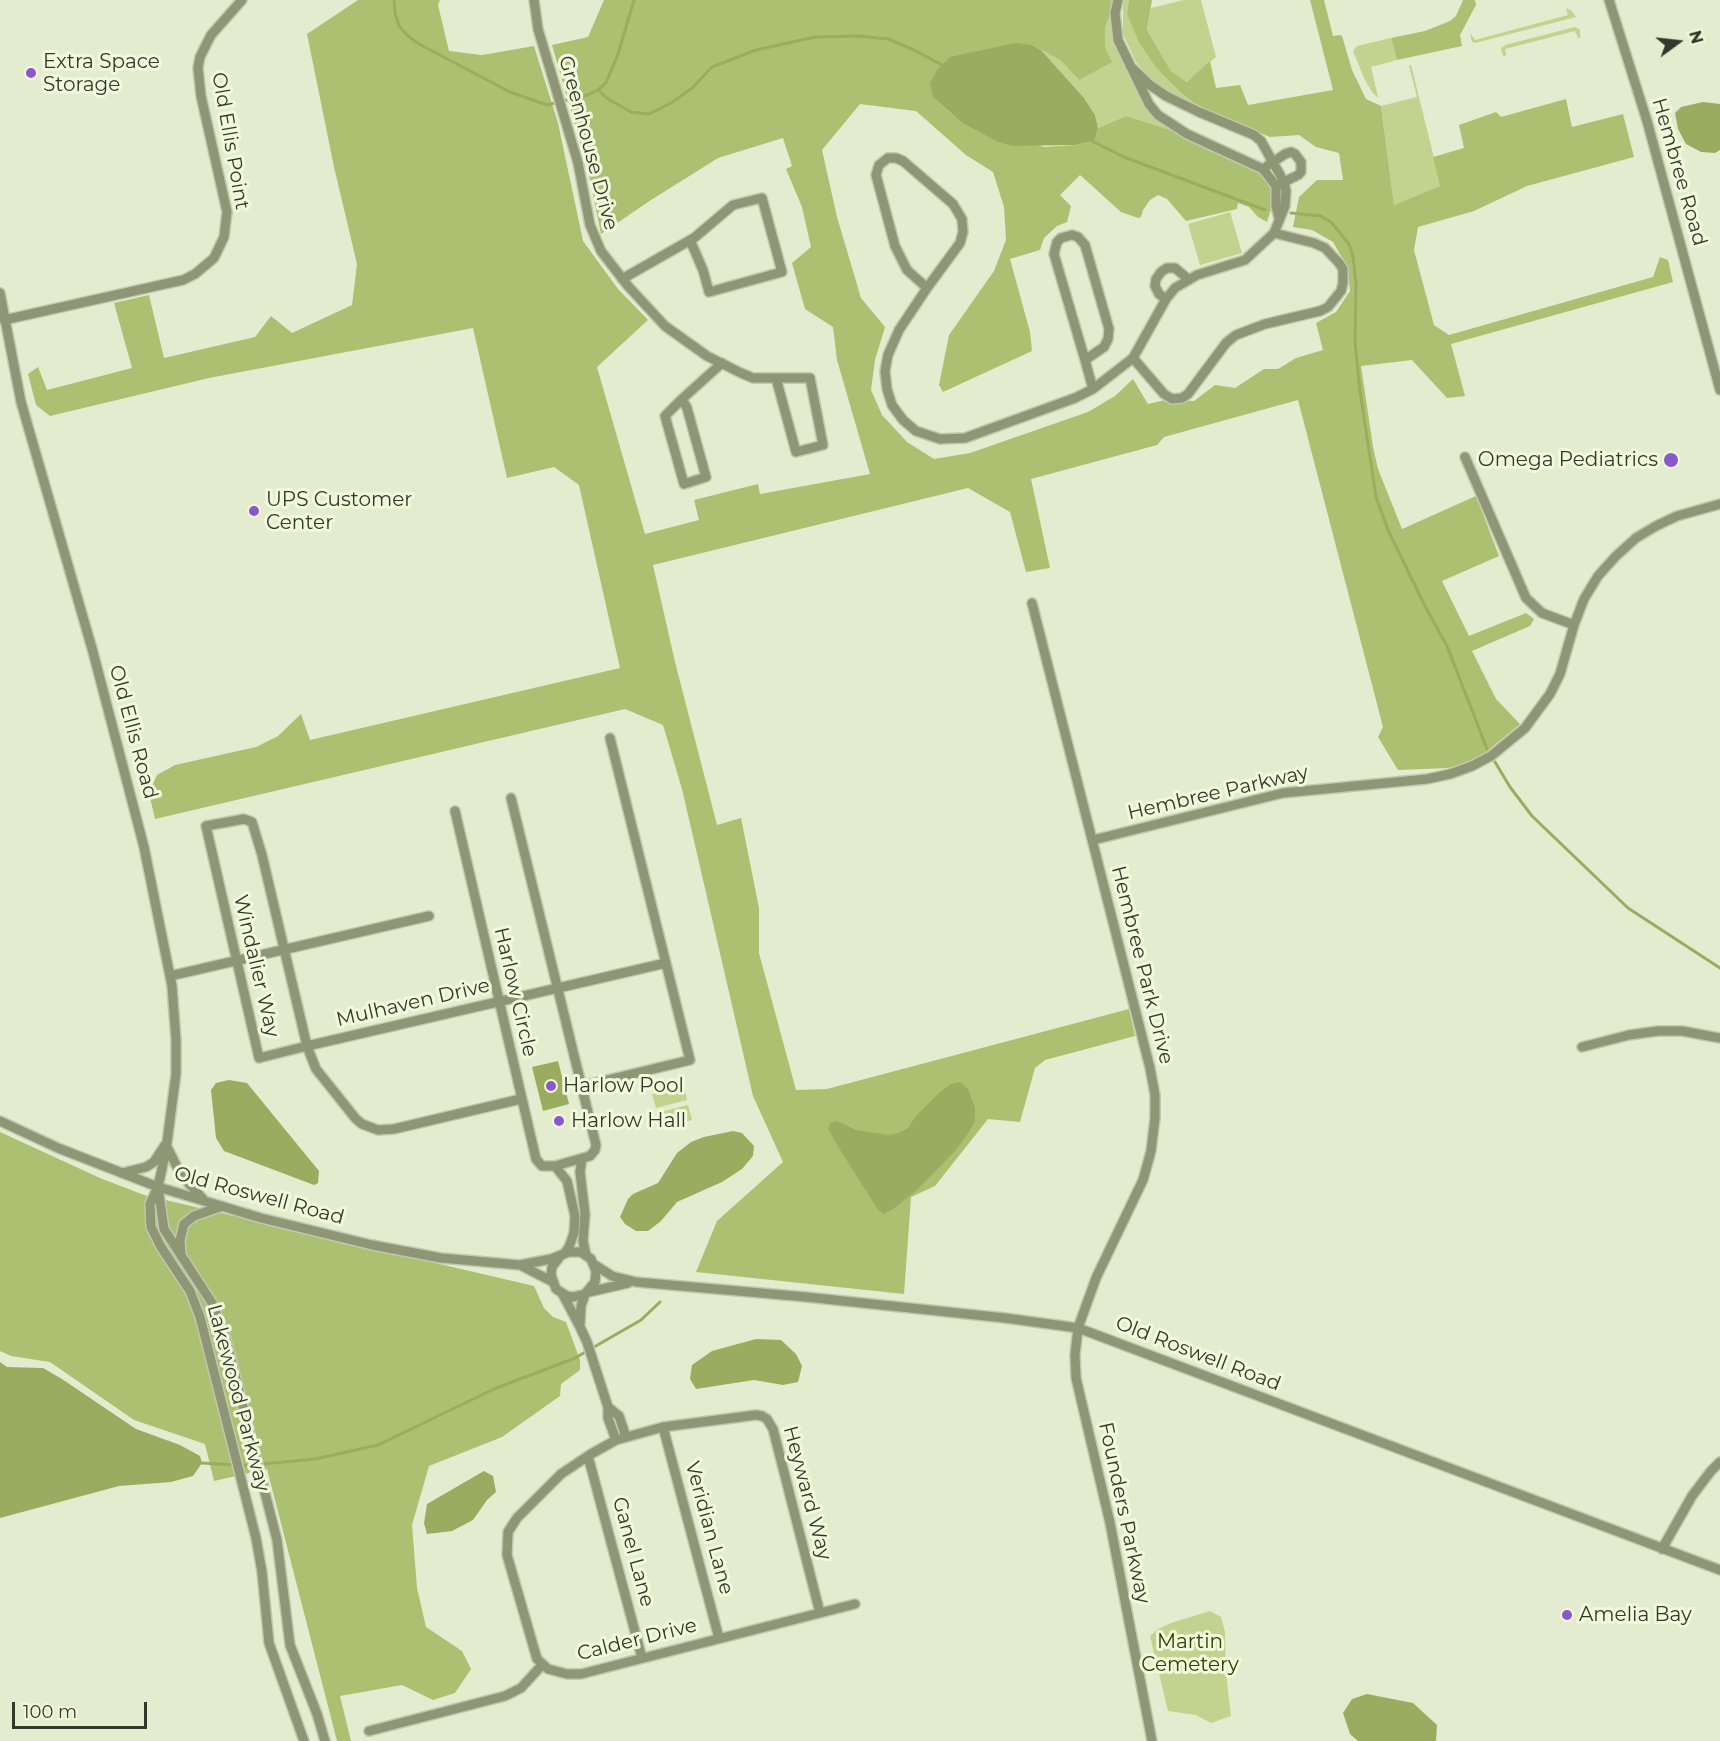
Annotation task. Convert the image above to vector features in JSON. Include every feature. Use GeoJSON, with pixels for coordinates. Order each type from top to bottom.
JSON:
{"type":"FeatureCollection","features":[{"type":"Feature","properties":{"kind":"street","name":"Old Ellis Point"},"geometry":{"type":"LineString","coordinates":[[4,320],[183,280],[195,274],[214,258],[224,237],[227,212],[201,96],[198,68],[200,57],[211,35],[242,0]]}},
{"type":"Feature","properties":{"kind":"street","name":"Greenhouse Drive"},"geometry":{"type":"LineString","coordinates":[[534,0],[538,29],[578,163],[590,225],[601,251],[622,279],[665,326],[722,363],[753,378],[777,378],[810,378],[823,445],[796,452],[777,378]]}},
{"type":"Feature","properties":{"kind":"street"},"geometry":{"type":"LineString","coordinates":[[1118,0],[1115,28],[1122,50],[1149,104],[1158,115],[1187,135],[1263,169],[1280,184]]}},
{"type":"Feature","properties":{"kind":"street","name":"Hembree Road"},"geometry":{"type":"LineString","coordinates":[[1609,0],[1647,121],[1720,390]]}},
{"type":"Feature","properties":{"kind":"street"},"geometry":{"type":"LineString","coordinates":[[927,288],[907,270],[895,246],[876,175],[879,165],[888,158],[903,161],[953,204],[962,219],[963,232],[960,243],[899,330],[888,356],[885,371],[886,389],[892,405],[903,420],[916,430],[940,439],[965,438],[1094,389],[1133,358],[1166,299],[1175,288],[1188,279],[1245,260],[1274,234],[1279,218],[1276,206],[1280,184],[1261,141],[1254,135],[1166,96],[1130,66]]}},
{"type":"Feature","properties":{"kind":"street"},"geometry":{"type":"LineString","coordinates":[[1263,169],[1291,152],[1298,157],[1302,167],[1301,172],[1280,184]]}},
{"type":"Feature","properties":{"kind":"street"},"geometry":{"type":"LineString","coordinates":[[622,279],[690,240],[733,205],[762,198],[782,272],[709,292],[703,270],[690,240]]}},
{"type":"Feature","properties":{"kind":"street"},"geometry":{"type":"LineString","coordinates":[[1133,358],[1164,394],[1172,399],[1182,398],[1188,394],[1226,343],[1236,335],[1287,317],[1320,311],[1328,307],[1341,291],[1343,283],[1339,262],[1325,248],[1314,243],[1274,234]]}},
{"type":"Feature","properties":{"kind":"street"},"geometry":{"type":"LineString","coordinates":[[1085,360],[1104,347],[1109,329],[1084,245],[1078,237],[1067,236],[1057,242],[1054,254],[1085,360],[1094,389]]}},
{"type":"Feature","properties":{"kind":"street"},"geometry":{"type":"LineString","coordinates":[[1166,299],[1159,294],[1155,286],[1156,279],[1161,272],[1167,268],[1175,268],[1188,279]]}},
{"type":"Feature","properties":{"kind":"street","name":"Old Ellis Road"},"geometry":{"type":"LineString","coordinates":[[0,293],[16,384],[84,620],[133,804],[153,886],[170,976],[177,1056],[167,1143],[158,1186]]}},
{"type":"Feature","properties":{"kind":"street"},"geometry":{"type":"LineString","coordinates":[[682,399],[687,408],[706,477],[684,484],[665,416],[682,399],[722,363]]}},
{"type":"Feature","properties":{"kind":"street"},"geometry":{"type":"LineString","coordinates":[[1465,457],[1526,598],[1542,613],[1574,625]]}},
{"type":"Feature","properties":{"kind":"street","name":"Hembree Parkway"},"geometry":{"type":"LineString","coordinates":[[1093,840],[1283,793],[1427,779],[1472,766],[1509,743],[1539,711],[1560,674],[1584,599],[1598,576],[1616,556],[1636,538],[1656,526],[1677,516],[1720,504]]}},
{"type":"Feature","properties":{"kind":"street","name":"Hembree Park Drive"},"geometry":{"type":"LineString","coordinates":[[1032,603],[1155,1095],[1151,1151],[1143,1180],[1096,1278],[1078,1328]]}},
{"type":"Feature","properties":{"kind":"street"},"geometry":{"type":"LineString","coordinates":[[582,1086],[690,1060],[610,738]]}},
{"type":"Feature","properties":{"kind":"street"},"geometry":{"type":"LineString","coordinates":[[511,798],[596,1145],[593,1154],[582,1160],[555,1166]]}},
{"type":"Feature","properties":{"kind":"street","name":"Harlow Circle"},"geometry":{"type":"LineString","coordinates":[[455,811],[521,1099],[538,1163],[542,1166],[555,1166],[567,1181],[574,1216],[574,1233],[569,1247],[562,1254]]}},
{"type":"Feature","properties":{"kind":"street","name":"Windalier Way"},"geometry":{"type":"LineString","coordinates":[[284,950],[260,843],[252,822],[244,819],[206,826],[259,1058],[308,1046],[321,1076],[356,1119],[378,1130],[394,1129],[521,1099]]}},
{"type":"Feature","properties":{"kind":"street"},"geometry":{"type":"LineString","coordinates":[[170,976],[429,916]]}},
{"type":"Feature","properties":{"kind":"street"},"geometry":{"type":"LineString","coordinates":[[284,950],[308,1046]]}},
{"type":"Feature","properties":{"kind":"street","name":"Mulhaven Drive"},"geometry":{"type":"LineString","coordinates":[[308,1046],[666,963]]}},
{"type":"Feature","properties":{"kind":"street"},"geometry":{"type":"LineString","coordinates":[[1582,1047],[1629,1035],[1658,1031],[1682,1031],[1720,1038]]}},
{"type":"Feature","properties":{"kind":"street","name":"Old Roswell Road"},"geometry":{"type":"LineString","coordinates":[[0,1121],[57,1148],[158,1186],[221,1206],[372,1245],[441,1258],[520,1265],[541,1262],[575,1251],[586,1255],[595,1265],[612,1276],[636,1282],[806,1297],[1078,1328],[1720,1570]]}},
{"type":"Feature","properties":{"kind":"street"},"geometry":{"type":"LineString","coordinates":[[121,1173],[141,1169],[154,1162],[167,1143]]}},
{"type":"Feature","properties":{"kind":"street"},"geometry":{"type":"LineString","coordinates":[[167,1143],[181,1175],[208,1202]]}},
{"type":"Feature","properties":{"kind":"street"},"geometry":{"type":"LineString","coordinates":[[582,1160],[580,1172],[585,1214],[586,1255]]}},
{"type":"Feature","properties":{"kind":"street","name":"Lakewood Parkway"},"geometry":{"type":"LineString","coordinates":[[158,1186],[162,1223],[212,1303],[227,1344],[277,1540],[290,1645],[325,1741]]}},
{"type":"Feature","properties":{"kind":"street","name":"Lakewood Parkway"},"geometry":{"type":"LineString","coordinates":[[158,1186],[150,1204],[151,1227],[161,1247],[190,1291],[198,1310],[256,1538],[269,1643],[304,1741]]}},
{"type":"Feature","properties":{"kind":"street"},"geometry":{"type":"LineString","coordinates":[[182,1258],[180,1240],[184,1224],[194,1216],[221,1206]]}},
{"type":"Feature","properties":{"kind":"street"},"geometry":{"type":"LineString","coordinates":[[553,1282],[552,1268],[562,1254]]}},
{"type":"Feature","properties":{"kind":"street","name":"Old Roswell Road"},"geometry":{"type":"LineString","coordinates":[[520,1265],[553,1282],[562,1293],[573,1297],[607,1286],[636,1282]]}},
{"type":"Feature","properties":{"kind":"street"},"geometry":{"type":"LineString","coordinates":[[580,1327],[581,1306],[595,1282],[595,1265]]}},
{"type":"Feature","properties":{"kind":"street"},"geometry":{"type":"LineString","coordinates":[[562,1293],[580,1327],[608,1407],[619,1416],[621,1439]]}},
{"type":"Feature","properties":{"kind":"street","name":"Founders Parkway"},"geometry":{"type":"LineString","coordinates":[[1078,1328],[1075,1355],[1076,1378],[1110,1523],[1152,1741]]}},
{"type":"Feature","properties":{"kind":"street","name":"Heyward Way"},"geometry":{"type":"LineString","coordinates":[[542,1665],[534,1651],[507,1556],[508,1532],[517,1518],[561,1474],[588,1456],[621,1439],[663,1427],[756,1415],[767,1419],[773,1429],[820,1613]]}},
{"type":"Feature","properties":{"kind":"street","name":"Veridian Lane"},"geometry":{"type":"LineString","coordinates":[[663,1427],[719,1638]]}},
{"type":"Feature","properties":{"kind":"street","name":"Ganel Lane"},"geometry":{"type":"LineString","coordinates":[[588,1456],[642,1658]]}},
{"type":"Feature","properties":{"kind":"street"},"geometry":{"type":"LineString","coordinates":[[1662,1549],[1692,1496],[1720,1462]]}},
{"type":"Feature","properties":{"kind":"street","name":"Calder Drive"},"geometry":{"type":"LineString","coordinates":[[542,1665],[557,1672],[575,1675],[855,1604]]}},
{"type":"Feature","properties":{"kind":"street"},"geometry":{"type":"LineString","coordinates":[[369,1731],[505,1696],[521,1688],[542,1665]]}},
{"type":"Feature","properties":{"kind":"green space"},"geometry":{"type":"Polygon","coordinates":[[[1123,0],[1129,0],[1127,14],[1157,69],[1200,108],[1166,92],[1149,78],[1136,62],[1123,34],[1123,0]]]}},
{"type":"Feature","properties":{"kind":"green space"},"geometry":{"type":"Polygon","coordinates":[[[1184,0],[1201,0],[1216,57],[1187,82],[1171,71],[1147,30],[1151,8],[1184,0]]]}},
{"type":"Feature","properties":{"kind":"green space"},"geometry":{"type":"Polygon","coordinates":[[[1566,8],[1576,17],[1472,42],[1470,33],[1475,40],[1568,15],[1566,8]]]}},
{"type":"Feature","properties":{"kind":"green space"},"geometry":{"type":"Polygon","coordinates":[[[1110,15],[1111,33],[1115,46],[1132,82],[1148,105],[1177,132],[1126,116],[1098,128],[1095,115],[1084,98],[1041,50],[1060,60],[1079,80],[1105,47],[1105,27],[1110,15]]]}},
{"type":"Feature","properties":{"kind":"green space"},"geometry":{"type":"Polygon","coordinates":[[[1575,27],[1580,30],[1580,38],[1575,31],[1505,49],[1504,57],[1502,53],[1501,48],[1505,45],[1575,27]]]}},
{"type":"Feature","properties":{"kind":"green space"},"geometry":{"type":"Polygon","coordinates":[[[1391,38],[1397,60],[1371,67],[1377,97],[1364,78],[1353,51],[1357,46],[1391,38]]]}},
{"type":"Feature","properties":{"kind":"green space"},"geometry":{"type":"Polygon","coordinates":[[[1411,65],[1441,186],[1394,205],[1381,106],[1417,97],[1409,66],[1411,65]]]}},
{"type":"Feature","properties":{"kind":"green space"},"geometry":{"type":"Polygon","coordinates":[[[1230,212],[1242,253],[1200,265],[1188,224],[1230,212]]]}},
{"type":"Feature","properties":{"kind":"green space"},"geometry":{"type":"Polygon","coordinates":[[[684,1086],[687,1100],[656,1108],[652,1094],[684,1086]]]}},
{"type":"Feature","properties":{"kind":"green space"},"geometry":{"type":"Polygon","coordinates":[[[688,1105],[692,1120],[661,1128],[657,1113],[688,1105]]]}},
{"type":"Feature","properties":{"kind":"green space","name":"Martin Cemetery"},"geometry":{"type":"Polygon","coordinates":[[[1210,1611],[1221,1617],[1225,1632],[1226,1674],[1231,1716],[1211,1723],[1196,1715],[1168,1711],[1150,1636],[1171,1623],[1210,1611]]]}},
{"type":"Feature","properties":{"kind":"shaded area"},"geometry":{"type":"Polygon","coordinates":[[[358,0],[440,0],[438,5],[449,51],[482,55],[534,46],[558,123],[583,241],[618,289],[648,320],[597,367],[645,534],[699,520],[694,500],[758,484],[760,494],[870,474],[837,360],[833,327],[805,309],[792,263],[811,247],[802,207],[786,169],[792,166],[783,138],[718,158],[601,234],[588,170],[552,45],[588,37],[604,0],[1112,0],[1110,15],[1105,27],[1105,47],[1112,62],[1079,80],[1060,60],[1032,45],[933,97],[961,122],[1044,147],[1076,145],[1095,140],[1098,128],[1126,116],[1177,132],[1264,174],[1273,185],[1274,200],[1267,222],[1258,217],[1249,207],[1238,203],[1237,209],[1186,221],[1167,199],[1158,195],[1150,200],[1141,217],[1121,212],[1080,175],[1060,195],[1071,206],[1067,222],[1057,226],[1044,238],[1040,250],[1010,259],[1030,332],[1032,351],[943,392],[939,385],[949,335],[994,271],[1006,240],[1004,207],[993,172],[966,155],[916,111],[860,104],[822,150],[837,217],[861,298],[885,327],[875,360],[871,390],[882,415],[907,442],[934,459],[970,453],[1088,412],[1115,396],[1133,379],[1148,404],[1165,400],[1194,401],[1215,385],[1235,388],[1264,369],[1278,369],[1296,358],[1323,350],[1316,323],[1336,312],[1350,291],[1348,268],[1333,242],[1312,230],[1293,227],[1299,197],[1317,180],[1343,180],[1339,153],[1316,147],[1299,135],[1270,137],[1200,108],[1157,69],[1139,42],[1127,14],[1129,0],[1152,0],[1147,30],[1171,71],[1187,82],[1210,61],[1216,88],[1240,85],[1248,105],[1333,90],[1310,0],[1324,0],[1333,36],[1342,36],[1352,70],[1366,99],[1381,106],[1394,205],[1440,186],[1433,157],[1464,148],[1459,125],[1496,112],[1501,117],[1566,99],[1572,127],[1623,114],[1634,157],[1527,186],[1474,211],[1418,227],[1414,250],[1434,325],[1449,335],[1653,277],[1660,257],[1668,260],[1673,282],[1451,344],[1465,396],[1447,398],[1412,360],[1361,366],[1378,469],[1402,529],[1476,496],[1499,556],[1442,581],[1469,636],[1526,613],[1534,619],[1530,626],[1472,651],[1496,699],[1520,724],[1485,753],[1466,763],[1448,768],[1398,770],[1378,737],[1383,727],[1298,400],[1164,437],[1157,445],[1031,479],[1050,568],[1026,572],[1010,512],[968,488],[653,565],[675,662],[717,825],[741,818],[759,908],[759,953],[796,1090],[827,1089],[1129,1009],[1135,1036],[1045,1060],[1035,1068],[1020,1122],[988,1119],[935,1186],[911,1197],[904,1294],[696,1272],[717,1221],[783,1162],[753,1096],[682,789],[663,725],[625,709],[155,819],[149,793],[157,775],[175,765],[256,747],[278,736],[301,714],[310,740],[620,668],[579,485],[554,467],[507,478],[473,328],[209,378],[50,416],[36,405],[28,374],[38,367],[47,390],[132,368],[114,303],[149,295],[164,358],[255,337],[271,316],[292,333],[352,305],[357,264],[334,167],[307,34],[358,0]]]}},
{"type":"Feature","properties":{"kind":"shaded area"},"geometry":{"type":"Polygon","coordinates":[[[1463,0],[1475,0],[1476,5],[1460,35],[1462,46],[1397,60],[1391,38],[1425,31],[1450,21],[1456,16],[1463,0]]]}},
{"type":"Feature","properties":{"kind":"shaded area"},"geometry":{"type":"Polygon","coordinates":[[[1015,43],[1032,45],[1041,50],[1084,98],[1095,115],[1098,128],[1095,140],[1076,145],[1012,146],[996,141],[961,122],[933,97],[930,83],[937,70],[950,57],[1015,43]]]}},
{"type":"Feature","properties":{"kind":"shaded area"},"geometry":{"type":"Polygon","coordinates":[[[1703,102],[1720,104],[1720,150],[1715,153],[1701,152],[1686,144],[1678,129],[1675,113],[1681,107],[1703,102]]]}},
{"type":"Feature","properties":{"kind":"shaded area","name":"Harlow Pool"},"geometry":{"type":"Polygon","coordinates":[[[558,1061],[569,1104],[543,1111],[532,1067],[558,1061]]]}},
{"type":"Feature","properties":{"kind":"shaded area"},"geometry":{"type":"Polygon","coordinates":[[[229,1080],[247,1083],[319,1171],[318,1183],[314,1185],[224,1151],[216,1138],[211,1090],[216,1083],[229,1080]]]}},
{"type":"Feature","properties":{"kind":"shaded area"},"geometry":{"type":"Polygon","coordinates":[[[960,1082],[968,1089],[975,1108],[975,1121],[967,1135],[954,1152],[917,1190],[884,1214],[878,1210],[839,1148],[828,1129],[830,1123],[837,1121],[856,1130],[889,1135],[899,1133],[908,1128],[916,1116],[939,1093],[951,1084],[960,1082]]]}},
{"type":"Feature","properties":{"kind":"shaded area"},"geometry":{"type":"Polygon","coordinates":[[[733,1131],[742,1133],[754,1146],[753,1156],[742,1169],[722,1182],[677,1202],[661,1221],[648,1231],[636,1231],[625,1224],[620,1217],[628,1199],[633,1194],[658,1183],[677,1153],[691,1142],[733,1131]]]}},
{"type":"Feature","properties":{"kind":"shaded area"},"geometry":{"type":"Polygon","coordinates":[[[0,1132],[100,1178],[144,1195],[534,1286],[544,1308],[553,1317],[566,1322],[580,1360],[580,1370],[561,1384],[560,1396],[502,1437],[429,1466],[412,1525],[417,1588],[426,1627],[462,1651],[471,1669],[455,1693],[433,1700],[402,1685],[340,1696],[351,1741],[337,1741],[267,1469],[214,1481],[205,1444],[134,1420],[50,1362],[11,1356],[0,1351],[0,1132]]]}},
{"type":"Feature","properties":{"kind":"shaded area"},"geometry":{"type":"Polygon","coordinates":[[[756,1339],[781,1340],[796,1354],[802,1366],[798,1382],[783,1385],[754,1380],[696,1389],[690,1379],[692,1365],[712,1351],[756,1339]]]}},
{"type":"Feature","properties":{"kind":"shaded area"},"geometry":{"type":"Polygon","coordinates":[[[0,1362],[7,1367],[43,1368],[136,1429],[180,1445],[200,1456],[202,1463],[193,1476],[171,1482],[119,1486],[0,1518],[0,1362]]]}},
{"type":"Feature","properties":{"kind":"shaded area"},"geometry":{"type":"Polygon","coordinates":[[[484,1471],[493,1476],[496,1492],[487,1500],[473,1520],[452,1531],[427,1534],[424,1523],[427,1504],[484,1471]]]}},
{"type":"Feature","properties":{"kind":"shaded area"},"geometry":{"type":"Polygon","coordinates":[[[1367,1694],[1413,1703],[1437,1725],[1436,1741],[1358,1741],[1350,1734],[1343,1713],[1352,1699],[1367,1694]]]}},
{"type":"Feature","properties":{"kind":"waterway"},"geometry":{"type":"LineString","coordinates":[[394,0],[399,26],[419,44],[510,92],[547,105],[587,95],[606,83],[618,54],[634,0]]}},
{"type":"Feature","properties":{"kind":"waterway"},"geometry":{"type":"LineString","coordinates":[[598,90],[608,99],[631,112],[649,114],[671,103],[692,88],[712,67],[756,50],[815,37],[859,36],[888,39],[946,67]]}},
{"type":"Feature","properties":{"kind":"waterway"},"geometry":{"type":"LineString","coordinates":[[1088,139],[1124,157],[1265,210]]}},
{"type":"Feature","properties":{"kind":"waterway"},"geometry":{"type":"LineString","coordinates":[[1291,213],[1321,216],[1332,223],[1349,244],[1356,284],[1355,342],[1360,391],[1376,497],[1388,530],[1447,646],[1487,749]]}},
{"type":"Feature","properties":{"kind":"waterway"},"geometry":{"type":"LineString","coordinates":[[1495,762],[1532,816],[1628,908],[1720,968]]}},
{"type":"Feature","properties":{"kind":"waterway"},"geometry":{"type":"LineString","coordinates":[[241,1466],[315,1459],[378,1445],[494,1389],[575,1358],[641,1320],[660,1302]]}},
{"type":"Feature","properties":{"kind":"waterway"},"geometry":{"type":"LineString","coordinates":[[202,1463],[234,1465]]}},
{"type":"Feature","properties":{"kind":"place","name":"Extra Space Storage"},"geometry":{"type":"Point","coordinates":[31,73]}},
{"type":"Feature","properties":{"kind":"place","name":"Omega Pediatrics"},"geometry":{"type":"Point","coordinates":[1671,460]}},
{"type":"Feature","properties":{"kind":"place","name":"UPS Customer Center"},"geometry":{"type":"Point","coordinates":[254,511]}},
{"type":"Feature","properties":{"kind":"place","name":"Harlow Pool"},"geometry":{"type":"Point","coordinates":[551,1086]}},
{"type":"Feature","properties":{"kind":"place","name":"Harlow Hall"},"geometry":{"type":"Point","coordinates":[559,1121]}},
{"type":"Feature","properties":{"kind":"place","name":"Amelia Bay"},"geometry":{"type":"Point","coordinates":[1567,1615]}}]}
